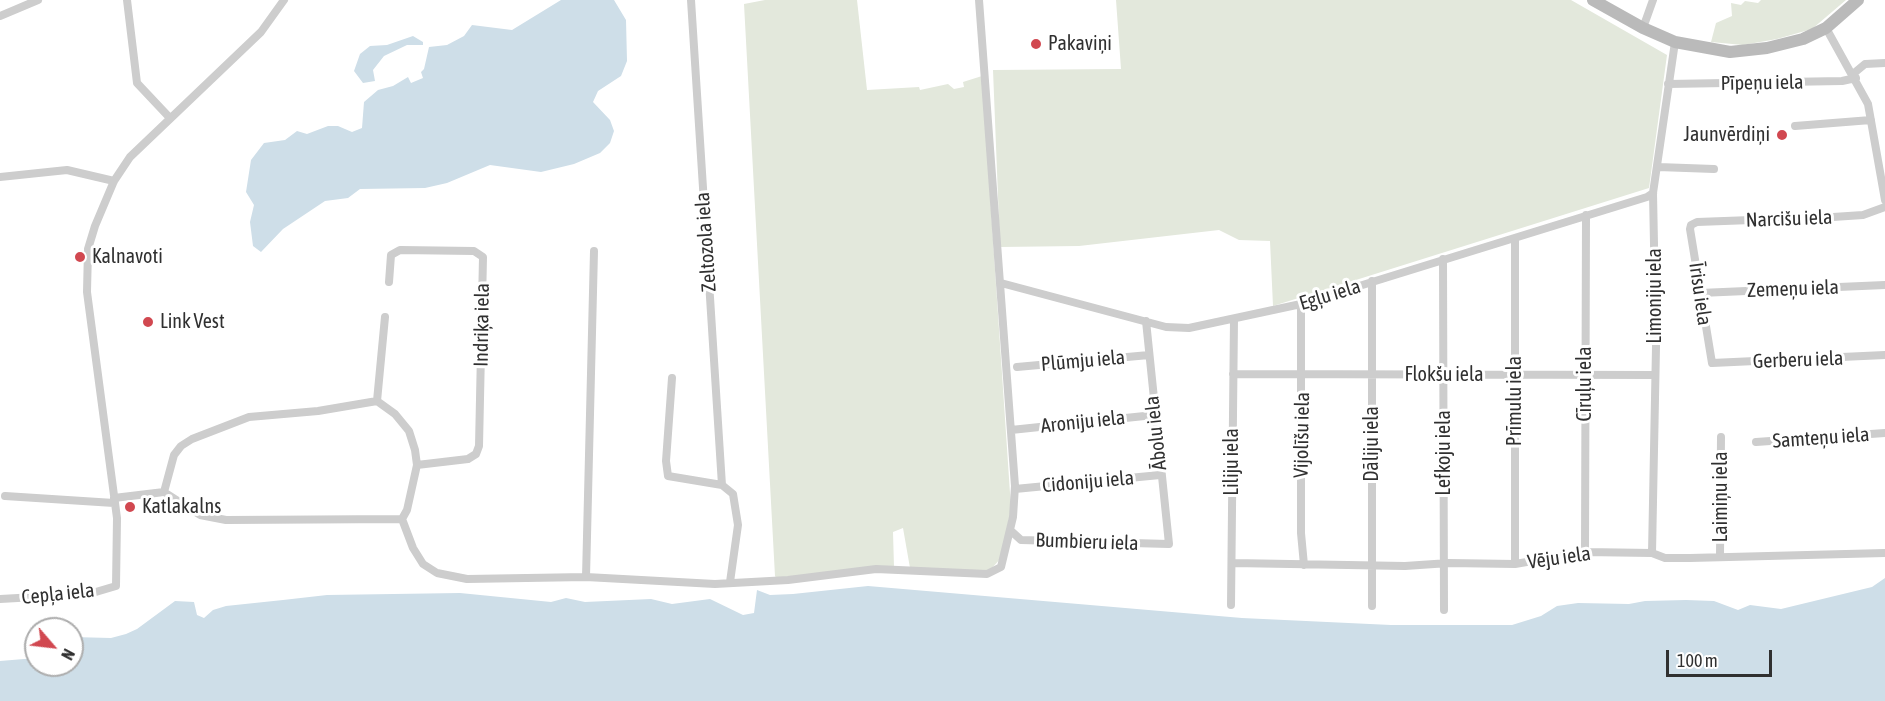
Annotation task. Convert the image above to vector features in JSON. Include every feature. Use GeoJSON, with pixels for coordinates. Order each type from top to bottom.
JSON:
{"type":"FeatureCollection","features":[{"type":"Feature","properties":{"kind":"main road"},"geometry":{"type":"LineString","coordinates":[[1593,0],[1643,28],[1675,42],[1714,50],[1748,51],[1803,39],[1826,28],[1858,0]]}},
{"type":"Feature","properties":{"kind":"street"},"geometry":{"type":"LineString","coordinates":[[0,16],[22,3],[38,0]]}},
{"type":"Feature","properties":{"kind":"street"},"geometry":{"type":"LineString","coordinates":[[127,0],[137,83],[169,117]]}},
{"type":"Feature","properties":{"kind":"street"},"geometry":{"type":"LineString","coordinates":[[114,500],[89,323],[88,249],[94,226],[114,181],[130,157],[169,117],[261,32],[284,0]]}},
{"type":"Feature","properties":{"kind":"street","name":"Zeltozola iela"},"geometry":{"type":"LineString","coordinates":[[691,0],[722,485]]}},
{"type":"Feature","properties":{"kind":"street"},"geometry":{"type":"LineString","coordinates":[[402,519],[418,558],[430,569],[449,576],[494,579],[586,577],[703,585],[788,580],[876,569],[994,573],[1004,561],[1015,506],[1015,489],[980,0]]}},
{"type":"Feature","properties":{"kind":"street"},"geometry":{"type":"LineString","coordinates":[[1643,28],[1653,0]]}},
{"type":"Feature","properties":{"kind":"street"},"geometry":{"type":"LineString","coordinates":[[1826,28],[1868,104],[1885,200]]}},
{"type":"Feature","properties":{"kind":"street","name":"Limoniju iela"},"geometry":{"type":"LineString","coordinates":[[1652,553],[1655,375],[1653,193],[1675,42]]}},
{"type":"Feature","properties":{"kind":"street","name":"Pīpeņu iela"},"geometry":{"type":"LineString","coordinates":[[1668,84],[1842,81],[1854,76],[1865,64],[1885,63]]}},
{"type":"Feature","properties":{"kind":"street"},"geometry":{"type":"LineString","coordinates":[[1795,126],[1871,120]]}},
{"type":"Feature","properties":{"kind":"street"},"geometry":{"type":"LineString","coordinates":[[1658,167],[1714,169]]}},
{"type":"Feature","properties":{"kind":"street"},"geometry":{"type":"LineString","coordinates":[[0,177],[67,170],[114,181]]}},
{"type":"Feature","properties":{"kind":"street","name":"Egļu iela"},"geometry":{"type":"LineString","coordinates":[[1001,283],[1180,328],[1301,304],[1647,197],[1653,193]]}},
{"type":"Feature","properties":{"kind":"street","name":"Narcišu iela"},"geometry":{"type":"LineString","coordinates":[[1691,225],[1863,215],[1885,207]]}},
{"type":"Feature","properties":{"kind":"street","name":"Cīruļu iela"},"geometry":{"type":"LineString","coordinates":[[1585,552],[1586,216]]}},
{"type":"Feature","properties":{"kind":"street","name":"Īrisu iela"},"geometry":{"type":"LineString","coordinates":[[1691,225],[1712,363]]}},
{"type":"Feature","properties":{"kind":"street","name":"Prīmulu iela"},"geometry":{"type":"LineString","coordinates":[[1515,238],[1515,564]]}},
{"type":"Feature","properties":{"kind":"street","name":"Indriķa iela"},"geometry":{"type":"LineString","coordinates":[[389,282],[391,255],[400,250],[474,251],[483,257],[479,446],[476,454],[468,459],[417,465]]}},
{"type":"Feature","properties":{"kind":"street"},"geometry":{"type":"LineString","coordinates":[[586,577],[594,251]]}},
{"type":"Feature","properties":{"kind":"street","name":"Lefkoju iela"},"geometry":{"type":"LineString","coordinates":[[1443,259],[1444,610]]}},
{"type":"Feature","properties":{"kind":"street","name":"Dāliju iela"},"geometry":{"type":"LineString","coordinates":[[1372,281],[1372,606]]}},
{"type":"Feature","properties":{"kind":"street","name":"Zemeņu iela"},"geometry":{"type":"LineString","coordinates":[[1700,292],[1885,285]]}},
{"type":"Feature","properties":{"kind":"street","name":"Vijolīšu iela"},"geometry":{"type":"LineString","coordinates":[[1301,304],[1303,374],[1301,533],[1304,565]]}},
{"type":"Feature","properties":{"kind":"street"},"geometry":{"type":"LineString","coordinates":[[377,400],[385,317]]}},
{"type":"Feature","properties":{"kind":"street","name":"Liliju iela"},"geometry":{"type":"LineString","coordinates":[[1231,605],[1234,319]]}},
{"type":"Feature","properties":{"kind":"street","name":"Ābolu iela"},"geometry":{"type":"LineString","coordinates":[[1146,321],[1168,544]]}},
{"type":"Feature","properties":{"kind":"street","name":"Plūmju iela"},"geometry":{"type":"LineString","coordinates":[[1017,367],[1149,355]]}},
{"type":"Feature","properties":{"kind":"street","name":"Gerberu iela"},"geometry":{"type":"LineString","coordinates":[[1712,363],[1885,355]]}},
{"type":"Feature","properties":{"kind":"street","name":"Flokšu iela"},"geometry":{"type":"LineString","coordinates":[[1233,374],[1655,375]]}},
{"type":"Feature","properties":{"kind":"street"},"geometry":{"type":"LineString","coordinates":[[672,378],[666,461],[668,476],[722,485],[733,494],[738,525],[730,582]]}},
{"type":"Feature","properties":{"kind":"street"},"geometry":{"type":"LineString","coordinates":[[164,492],[174,455],[181,446],[192,439],[249,417],[318,411],[377,400],[395,414],[409,431],[417,465],[407,510],[402,519]]}},
{"type":"Feature","properties":{"kind":"street","name":"Aroniju iela"},"geometry":{"type":"LineString","coordinates":[[1011,430],[1154,415]]}},
{"type":"Feature","properties":{"kind":"street","name":"Samteņu iela"},"geometry":{"type":"LineString","coordinates":[[1756,442],[1885,433]]}},
{"type":"Feature","properties":{"kind":"street","name":"Laimiņu iela"},"geometry":{"type":"LineString","coordinates":[[1720,556],[1721,437]]}},
{"type":"Feature","properties":{"kind":"street","name":"Cidoniju iela"},"geometry":{"type":"LineString","coordinates":[[1015,489],[1160,474]]}},
{"type":"Feature","properties":{"kind":"street"},"geometry":{"type":"LineString","coordinates":[[5,496],[114,500],[164,492],[194,513],[213,519],[402,519]]}},
{"type":"Feature","properties":{"kind":"street","name":"Cepļa iela"},"geometry":{"type":"LineString","coordinates":[[0,599],[89,594],[116,586],[114,500]]}},
{"type":"Feature","properties":{"kind":"street","name":"Bumbieru iela"},"geometry":{"type":"LineString","coordinates":[[1010,530],[1021,540],[1168,544]]}},
{"type":"Feature","properties":{"kind":"street","name":"Vēju iela"},"geometry":{"type":"LineString","coordinates":[[1233,563],[1372,566],[1444,563],[1515,564],[1585,552],[1652,553],[1665,558],[1885,553]]}},
{"type":"Feature","properties":{"kind":"shaded area"},"geometry":{"type":"Polygon","coordinates":[[[561,0],[614,0],[626,20],[627,61],[621,76],[598,91],[593,102],[610,120],[614,131],[610,143],[600,153],[574,164],[541,172],[490,165],[447,183],[425,188],[360,189],[348,198],[325,201],[283,229],[261,252],[253,246],[250,222],[254,205],[246,192],[251,160],[264,143],[285,140],[297,131],[307,134],[328,126],[338,126],[352,132],[362,128],[364,102],[378,90],[393,86],[408,77],[411,83],[423,78],[421,72],[424,69],[429,47],[447,45],[464,36],[472,25],[512,30],[561,0]]]}},
{"type":"Feature","properties":{"kind":"shaded area"},"geometry":{"type":"Polygon","coordinates":[[[765,0],[857,0],[867,90],[919,87],[920,90],[948,84],[954,89],[964,87],[963,82],[982,76],[1011,508],[1001,558],[992,568],[983,573],[910,568],[903,528],[893,532],[894,567],[777,579],[775,576],[744,4],[765,0]]]}},
{"type":"Feature","properties":{"kind":"shaded area"},"geometry":{"type":"Polygon","coordinates":[[[1116,0],[1571,0],[1667,55],[1649,188],[1273,306],[1270,241],[1239,240],[1219,230],[1079,246],[1000,247],[993,70],[1121,69],[1116,0]]]}},
{"type":"Feature","properties":{"kind":"shaded area"},"geometry":{"type":"Polygon","coordinates":[[[1761,0],[1846,0],[1812,29],[1777,39],[1743,45],[1711,42],[1716,23],[1732,16],[1731,3],[1741,5],[1745,1],[1758,3],[1761,0]]]}},
{"type":"Feature","properties":{"kind":"shaded area"},"geometry":{"type":"Polygon","coordinates":[[[413,36],[423,42],[423,45],[407,45],[384,56],[373,70],[375,81],[363,83],[354,71],[360,54],[370,46],[387,45],[413,36]]]}},
{"type":"Feature","properties":{"kind":"shaded area"},"geometry":{"type":"Polygon","coordinates":[[[1885,578],[1885,701],[0,701],[0,661],[24,659],[24,677],[84,677],[84,637],[111,638],[126,634],[137,629],[175,601],[194,602],[197,615],[204,618],[213,610],[226,606],[327,595],[460,593],[551,602],[566,598],[585,602],[651,599],[672,604],[710,599],[743,615],[754,613],[757,590],[770,595],[868,586],[1242,618],[1391,625],[1512,625],[1541,616],[1557,606],[1578,603],[1629,604],[1645,601],[1686,600],[1714,601],[1738,610],[1750,605],[1781,609],[1872,587],[1885,578]]]}},
{"type":"Feature","properties":{"kind":"place","name":"Pakaviņi"},"geometry":{"type":"Point","coordinates":[1036,44]}},
{"type":"Feature","properties":{"kind":"place","name":"Jaunvērdiņi"},"geometry":{"type":"Point","coordinates":[1782,135]}},
{"type":"Feature","properties":{"kind":"place","name":"Kalnavoti"},"geometry":{"type":"Point","coordinates":[80,257]}},
{"type":"Feature","properties":{"kind":"place","name":"Link Vest"},"geometry":{"type":"Point","coordinates":[148,322]}},
{"type":"Feature","properties":{"kind":"place","name":"Katlakalns"},"geometry":{"type":"Point","coordinates":[130,507]}}]}
